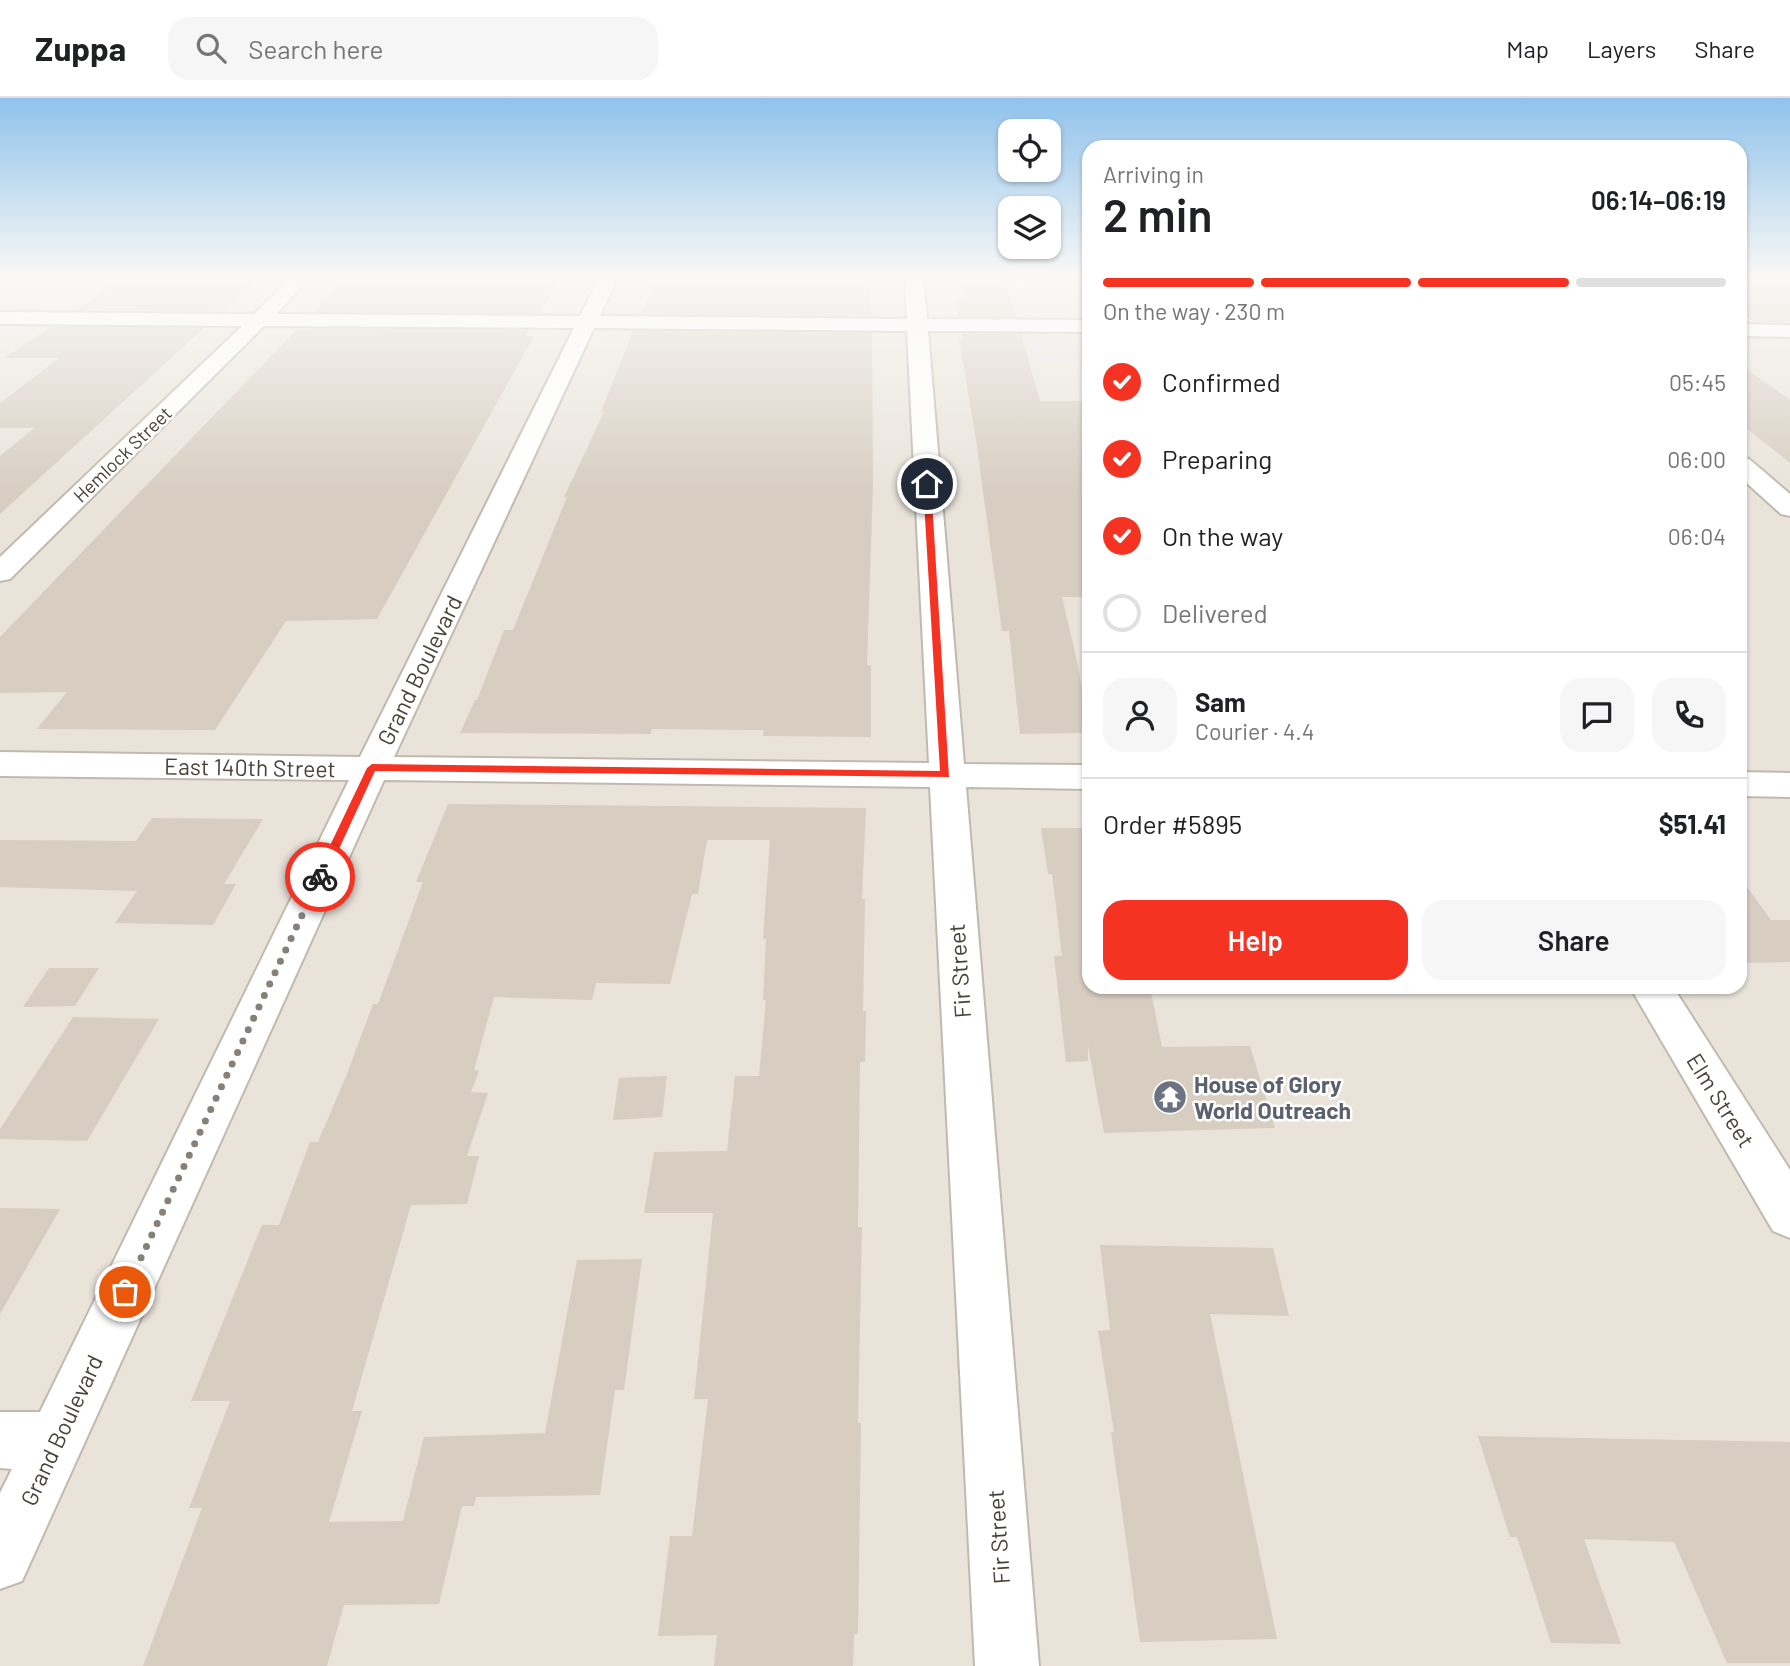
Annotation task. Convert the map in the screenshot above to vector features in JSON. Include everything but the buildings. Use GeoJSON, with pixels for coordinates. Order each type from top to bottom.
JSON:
{"type":"FeatureCollection","features":[{"type":"Feature","properties":{"kind":"street","name":"Hemlock Street"},"geometry":{"type":"LineString","coordinates":[[0,573],[228,350]]}},
{"type":"Feature","properties":{"kind":"street","name":"Grand Boulevard"},"geometry":{"type":"LineString","coordinates":[[7,1530],[55,1441],[372,768],[573,350]]}},
{"type":"Feature","properties":{"kind":"street","name":"Fir Street"},"geometry":{"type":"LineString","coordinates":[[919,350],[1007,1666]]}},
{"type":"Feature","properties":{"kind":"street"},"geometry":{"type":"LineString","coordinates":[[1747,470],[1790,508]]}},
{"type":"Feature","properties":{"kind":"street","name":"East 140th Street"},"geometry":{"type":"LineString","coordinates":[[0,764],[1082,776]]}},
{"type":"Feature","properties":{"kind":"street"},"geometry":{"type":"LineString","coordinates":[[1747,784],[1790,785]]}},
{"type":"Feature","properties":{"kind":"street","name":"Elm Street"},"geometry":{"type":"LineString","coordinates":[[1655,994],[1790,1214]]}},
{"type":"Feature","properties":{"kind":"street"},"geometry":{"type":"LineString","coordinates":[[0,1440],[55,1441]]}},
{"type":"Feature","properties":{"kind":"shaded area"},"geometry":{"type":"Polygon","coordinates":[[[0,350],[1082,350],[1082,994],[1747,994],[1747,350],[1790,350],[1790,1666],[0,1666],[0,350]]]}},
{"type":"Feature","properties":{"kind":"shaded area"},"geometry":{"type":"Polygon","coordinates":[[[1031,350],[1082,350],[1082,364],[1035,364],[1031,350]]]}},
{"type":"Feature","properties":{"kind":"way so far"},"geometry":{"type":"LineString","coordinates":[[125,1292],[320,877]]}},
{"type":"Feature","properties":{"kind":"place","name":"House of Glory World Outreach"},"geometry":{"type":"Point","coordinates":[1170,1097]}},
{"type":"Feature","properties":{"kind":"route"},"geometry":{"type":"LineString","coordinates":[[320,877],[372,768],[946,775],[927,484]]}}]}
